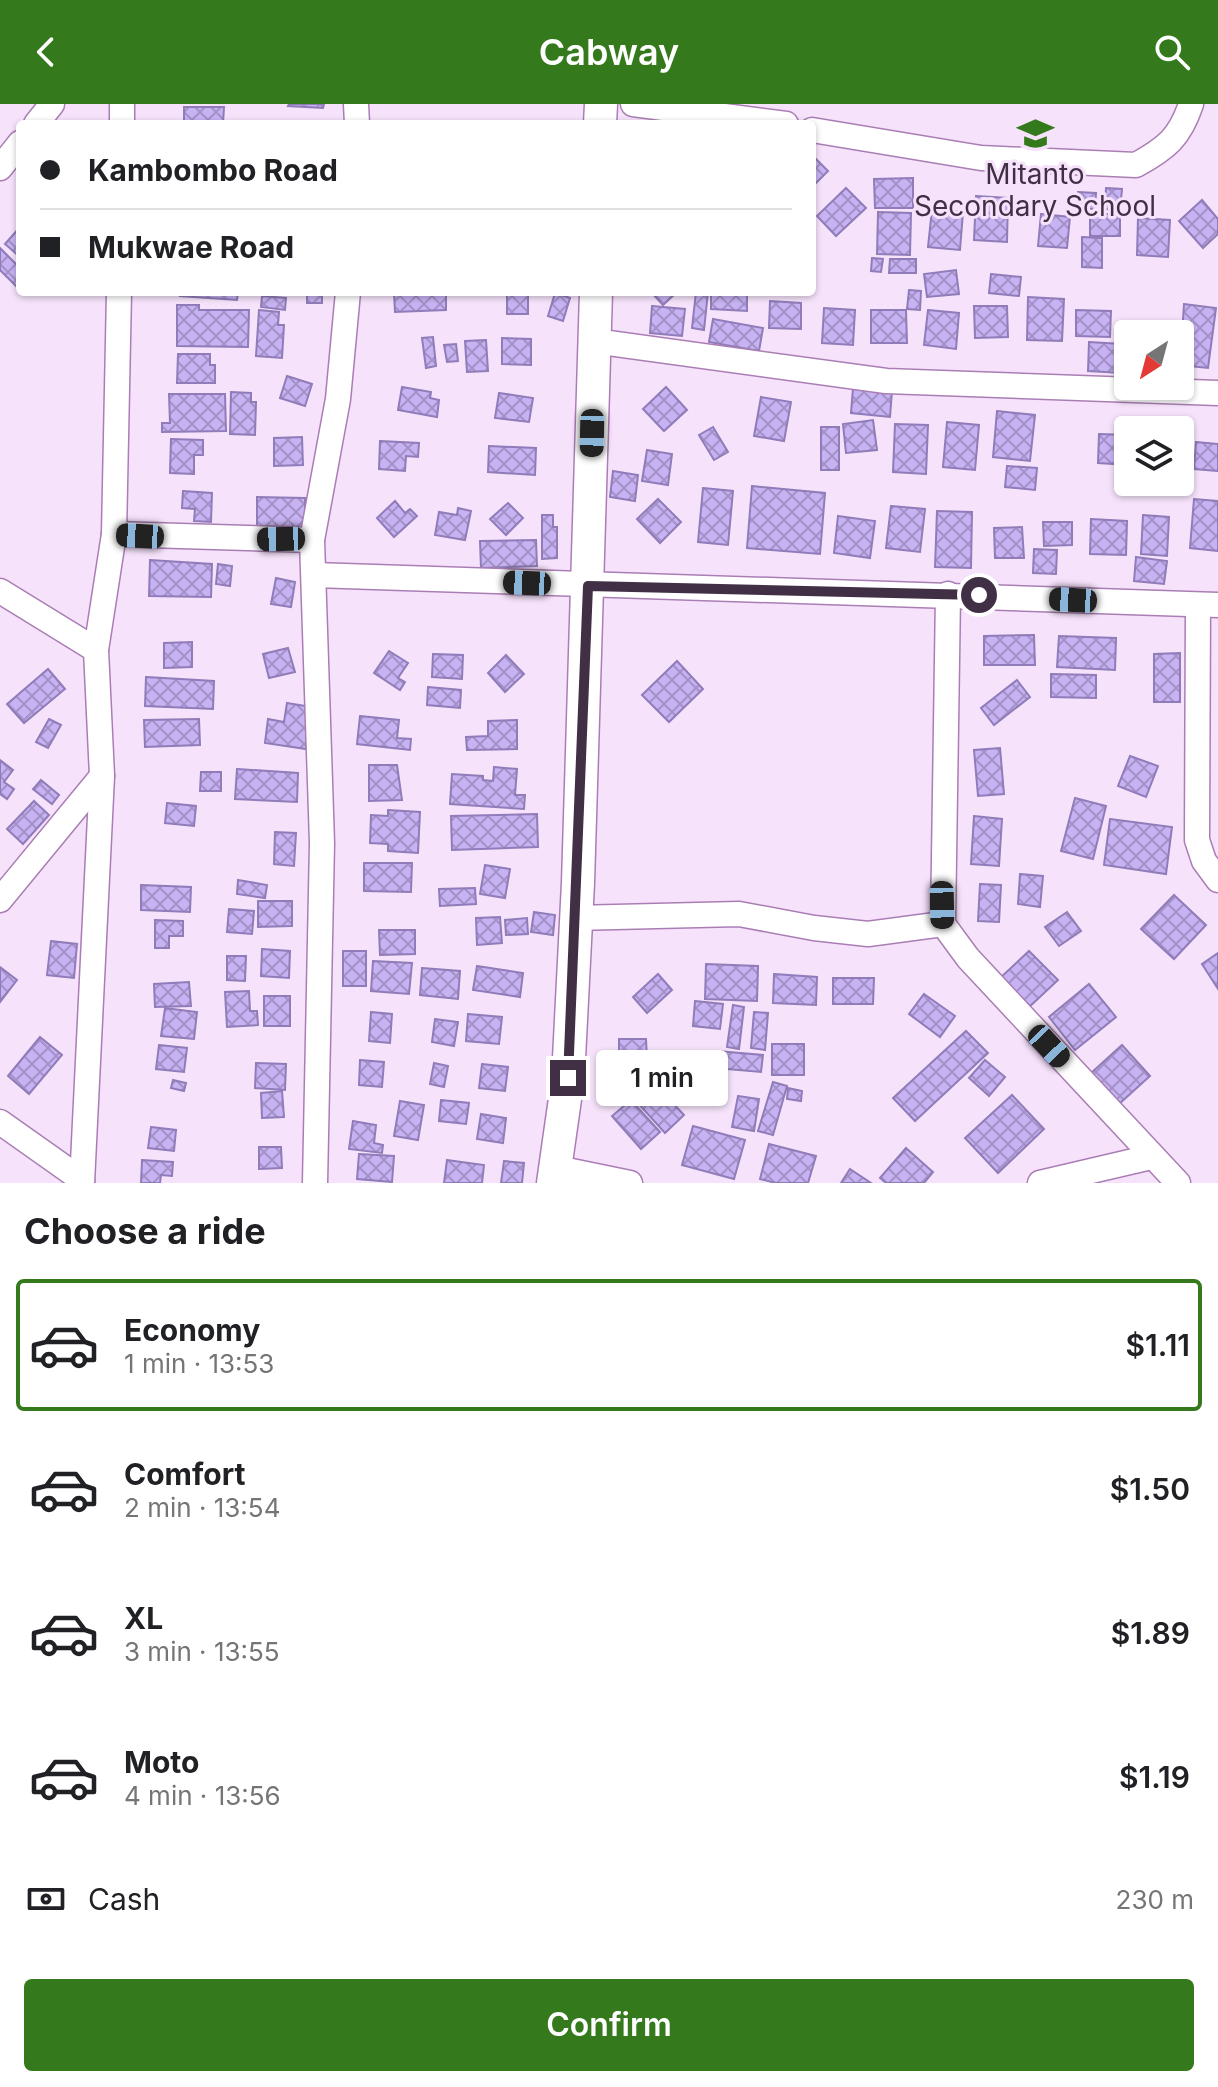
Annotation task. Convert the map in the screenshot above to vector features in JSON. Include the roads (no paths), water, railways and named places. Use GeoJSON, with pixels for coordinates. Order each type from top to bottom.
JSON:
{"type":"FeatureCollection","features":[{"type":"Feature","properties":{"kind":"street"},"geometry":{"type":"LineString","coordinates":[[39,120],[52,104]]}},
{"type":"Feature","properties":{"kind":"street"},"geometry":{"type":"LineString","coordinates":[[633,104],[755,120]]}},
{"type":"Feature","properties":{"kind":"street"},"geometry":{"type":"LineString","coordinates":[[816,131],[981,158],[1136,165],[1157,154],[1182,131],[1191,104]]}},
{"type":"Feature","properties":{"kind":"street"},"geometry":{"type":"LineString","coordinates":[[0,168],[16,148]]}},
{"type":"Feature","properties":{"kind":"street"},"geometry":{"type":"LineString","coordinates":[[82,1182],[102,776],[96,650],[114,534],[119,296]]}},
{"type":"Feature","properties":{"kind":"street"},"geometry":{"type":"LineString","coordinates":[[315,1183],[322,843],[312,540],[338,399],[348,296]]}},
{"type":"Feature","properties":{"kind":"street"},"geometry":{"type":"LineString","coordinates":[[596,296],[578,883],[568,1078],[552,1175],[630,1183]]}},
{"type":"Feature","properties":{"kind":"street"},"geometry":{"type":"LineString","coordinates":[[594,341],[886,381],[1218,393]]}},
{"type":"Feature","properties":{"kind":"street"},"geometry":{"type":"LineString","coordinates":[[114,534],[312,540]]}},
{"type":"Feature","properties":{"kind":"street"},"geometry":{"type":"LineString","coordinates":[[314,575],[1208,605],[1197,840],[1204,861],[1218,880]]}},
{"type":"Feature","properties":{"kind":"street"},"geometry":{"type":"LineString","coordinates":[[0,591],[96,650]]}},
{"type":"Feature","properties":{"kind":"street"},"geometry":{"type":"LineString","coordinates":[[948,594],[943,924],[968,958],[1178,1183]]}},
{"type":"Feature","properties":{"kind":"street"},"geometry":{"type":"LineString","coordinates":[[0,900],[102,776]]}},
{"type":"Feature","properties":{"kind":"street"},"geometry":{"type":"LineString","coordinates":[[574,918],[739,914],[868,934],[943,924]]}},
{"type":"Feature","properties":{"kind":"street"},"geometry":{"type":"LineString","coordinates":[[0,1122],[82,1182]]}},
{"type":"Feature","properties":{"kind":"street"},"geometry":{"type":"LineString","coordinates":[[1040,1183],[1151,1157]]}},
{"type":"Feature","properties":{"kind":"place","name":"Mitanto Secondary School"},"geometry":{"type":"Point","coordinates":[1035,134]}}]}
